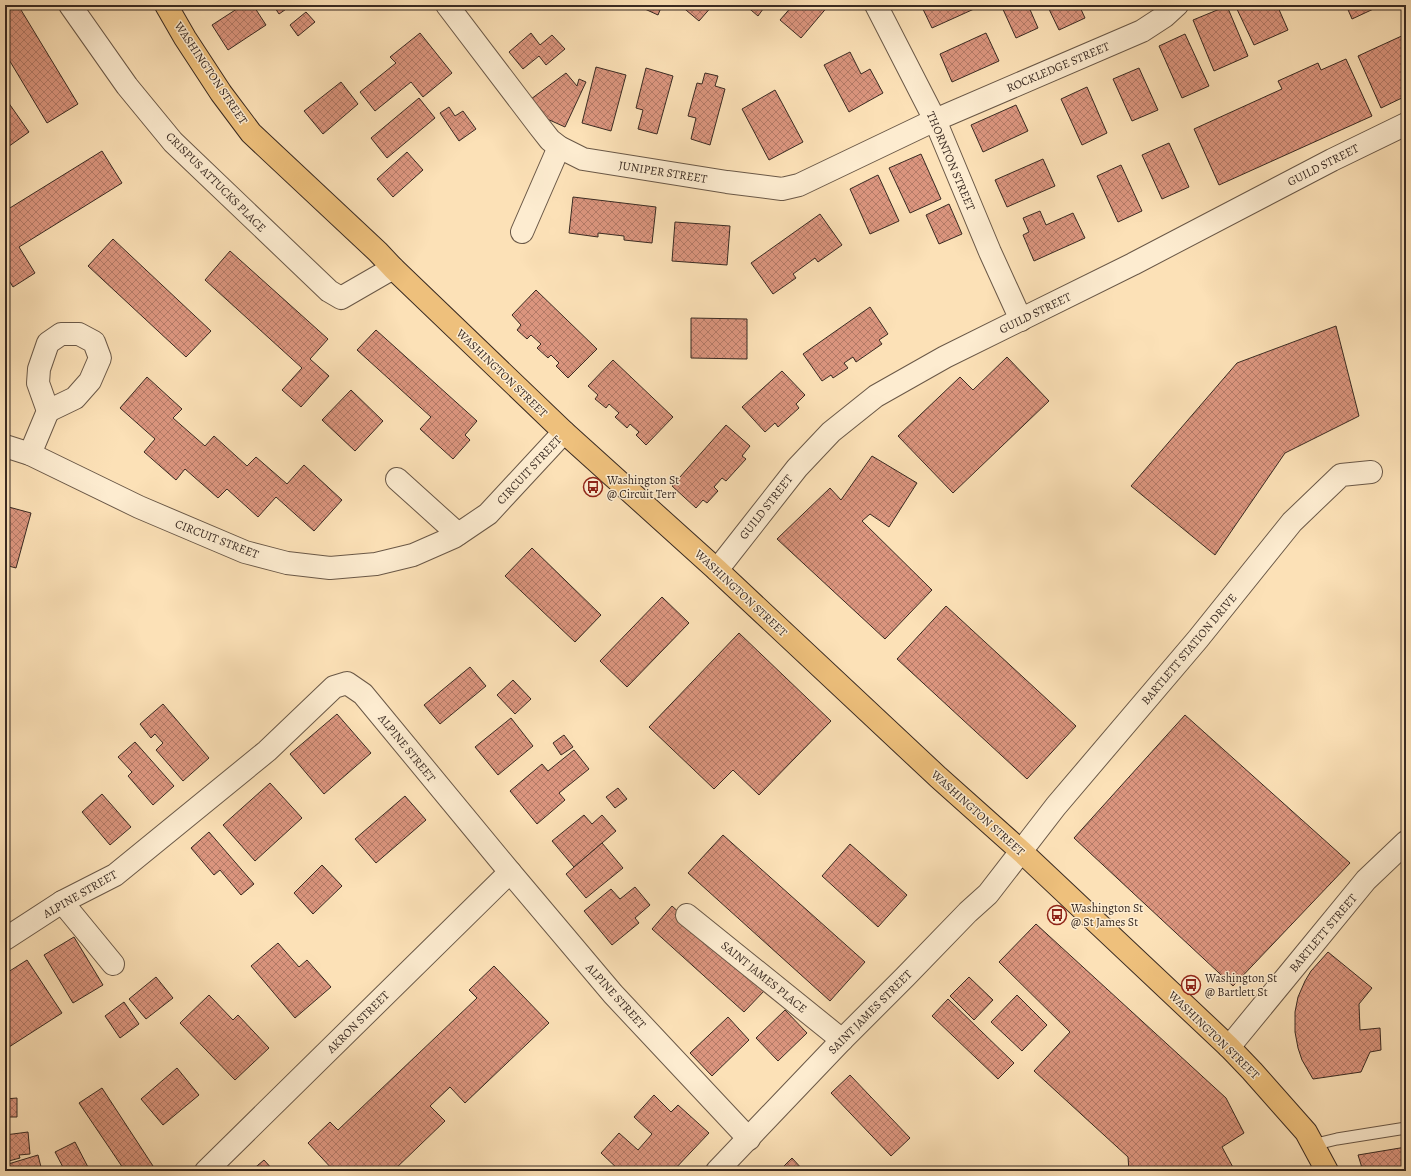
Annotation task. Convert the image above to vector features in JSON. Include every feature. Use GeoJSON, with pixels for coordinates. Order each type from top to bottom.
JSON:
{"type":"FeatureCollection","features":[{"type":"Feature","properties":{"kind":"main road","name":"WASHINGTON STREET"},"geometry":{"type":"LineString","coordinates":[[169,6],[185,38],[251,133],[378,252],[564,432],[717,570],[938,777],[1022,852],[1229,1047],[1306,1132],[1327,1171]]}},
{"type":"Feature","properties":{"kind":"street","name":"CRISPUS ATTUCKS PLACE"},"geometry":{"type":"LineString","coordinates":[[70,5],[127,86],[173,142],[328,291],[341,298],[393,268]]}},
{"type":"Feature","properties":{"kind":"street","name":"JUNIPER STREET"},"geometry":{"type":"LineString","coordinates":[[447,5],[550,140],[559,147],[583,159],[727,182],[782,189],[799,185],[935,120]]}},
{"type":"Feature","properties":{"kind":"street","name":"THORNTON STREET"},"geometry":{"type":"LineString","coordinates":[[876,5],[935,120],[990,252],[1021,320]]}},
{"type":"Feature","properties":{"kind":"street","name":"ROCKLEDGE STREET"},"geometry":{"type":"LineString","coordinates":[[935,120],[1142,31],[1165,16],[1177,5]]}},
{"type":"Feature","properties":{"kind":"street","name":"GUILD STREET"},"geometry":{"type":"LineString","coordinates":[[717,570],[797,468],[831,432],[876,396],[944,357],[1133,264],[1332,160],[1406,124]]}},
{"type":"Feature","properties":{"kind":"street"},"geometry":{"type":"LineString","coordinates":[[522,232],[559,147]]}},
{"type":"Feature","properties":{"kind":"street"},"geometry":{"type":"LineString","coordinates":[[30,454],[48,412]]}},
{"type":"Feature","properties":{"kind":"street","name":"CIRCUIT STREET"},"geometry":{"type":"LineString","coordinates":[[5,446],[30,454],[161,516],[245,552],[287,563],[330,568],[376,564],[413,555],[458,534],[488,514],[564,432]]}},
{"type":"Feature","properties":{"kind":"street","name":"BARTLETT STATION DRIVE"},"geometry":{"type":"LineString","coordinates":[[1022,852],[1056,806],[1198,640],[1292,522],[1341,474],[1371,472]]}},
{"type":"Feature","properties":{"kind":"street"},"geometry":{"type":"LineString","coordinates":[[397,479],[458,534]]}},
{"type":"Feature","properties":{"kind":"street","name":"ALPINE STREET"},"geometry":{"type":"LineString","coordinates":[[5,940],[62,902],[115,875],[267,751],[334,687],[347,683],[363,694],[613,994],[749,1139]]}},
{"type":"Feature","properties":{"kind":"street","name":"BARTLETT STREET"},"geometry":{"type":"LineString","coordinates":[[1229,1047],[1366,880],[1406,842]]}},
{"type":"Feature","properties":{"kind":"street","name":"SAINT JAMES STREET"},"geometry":{"type":"LineString","coordinates":[[717,1171],[842,1040],[968,912],[988,894],[1022,852]]}},
{"type":"Feature","properties":{"kind":"street","name":"AKRON STREET"},"geometry":{"type":"LineString","coordinates":[[206,1171],[510,872]]}},
{"type":"Feature","properties":{"kind":"street"},"geometry":{"type":"LineString","coordinates":[[62,902],[113,964]]}},
{"type":"Feature","properties":{"kind":"street","name":"SAINT JAMES PLACE"},"geometry":{"type":"LineString","coordinates":[[687,915],[842,1040]]}},
{"type":"Feature","properties":{"kind":"lane"},"geometry":{"type":"LineString","coordinates":[[1312,1145],[1337,1139],[1406,1128]]}},
{"type":"Feature","properties":{"kind":"building"},"geometry":{"type":"Polygon","coordinates":[[[5,5],[18,5],[78,104],[47,123],[5,53],[5,5]]]}},
{"type":"Feature","properties":{"kind":"building"},"geometry":{"type":"Polygon","coordinates":[[[243,5],[253,5],[266,25],[228,50],[212,25],[243,5]]]}},
{"type":"Feature","properties":{"kind":"building"},"geometry":{"type":"Polygon","coordinates":[[[273,5],[292,5],[279,14],[273,5]]]}},
{"type":"Feature","properties":{"kind":"building"},"geometry":{"type":"Polygon","coordinates":[[[636,5],[662,5],[658,15],[636,5]]]}},
{"type":"Feature","properties":{"kind":"building"},"geometry":{"type":"Polygon","coordinates":[[[680,5],[713,5],[699,21],[680,5]]]}},
{"type":"Feature","properties":{"kind":"building"},"geometry":{"type":"Polygon","coordinates":[[[745,5],[766,5],[758,16],[745,5]]]}},
{"type":"Feature","properties":{"kind":"building"},"geometry":{"type":"Polygon","coordinates":[[[793,5],[829,5],[801,38],[780,20],[793,5]]]}},
{"type":"Feature","properties":{"kind":"building"},"geometry":{"type":"Polygon","coordinates":[[[921,5],[972,5],[974,9],[932,28],[921,5]]]}},
{"type":"Feature","properties":{"kind":"building"},"geometry":{"type":"Polygon","coordinates":[[[1001,5],[1028,5],[1038,28],[1016,38],[1001,5]]]}},
{"type":"Feature","properties":{"kind":"building"},"geometry":{"type":"Polygon","coordinates":[[[1047,5],[1079,5],[1085,18],[1059,30],[1047,5]]]}},
{"type":"Feature","properties":{"kind":"building"},"geometry":{"type":"Polygon","coordinates":[[[1235,5],[1277,5],[1288,30],[1254,45],[1235,5]]]}},
{"type":"Feature","properties":{"kind":"building"},"geometry":{"type":"Polygon","coordinates":[[[1346,5],[1382,5],[1352,19],[1346,5]]]}},
{"type":"Feature","properties":{"kind":"building"},"geometry":{"type":"Polygon","coordinates":[[[1227,6],[1248,56],[1214,71],[1193,20],[1227,6]]]}},
{"type":"Feature","properties":{"kind":"building"},"geometry":{"type":"Polygon","coordinates":[[[306,12],[315,22],[298,36],[290,25],[306,12]]]}},
{"type":"Feature","properties":{"kind":"building"},"geometry":{"type":"Polygon","coordinates":[[[420,33],[452,73],[423,97],[411,82],[375,111],[360,92],[396,63],[390,57],[420,33]]]}},
{"type":"Feature","properties":{"kind":"building"},"geometry":{"type":"Polygon","coordinates":[[[531,33],[540,45],[552,35],[565,49],[546,65],[539,56],[523,69],[509,52],[531,33]]]}},
{"type":"Feature","properties":{"kind":"building"},"geometry":{"type":"Polygon","coordinates":[[[986,33],[999,61],[952,82],[940,54],[986,33]]]}},
{"type":"Feature","properties":{"kind":"building"},"geometry":{"type":"Polygon","coordinates":[[[1185,34],[1209,86],[1182,98],[1159,46],[1185,34]]]}},
{"type":"Feature","properties":{"kind":"building"},"geometry":{"type":"Polygon","coordinates":[[[1406,34],[1406,96],[1381,108],[1358,56],[1406,34]]]}},
{"type":"Feature","properties":{"kind":"building"},"geometry":{"type":"Polygon","coordinates":[[[850,52],[861,74],[870,69],[883,93],[849,112],[824,65],[850,52]]]}},
{"type":"Feature","properties":{"kind":"building"},"geometry":{"type":"Polygon","coordinates":[[[1346,59],[1372,116],[1219,185],[1194,129],[1282,89],[1278,81],[1318,63],[1321,70],[1346,59]]]}},
{"type":"Feature","properties":{"kind":"building"},"geometry":{"type":"Polygon","coordinates":[[[596,67],[626,75],[611,131],[582,123],[596,67]]]}},
{"type":"Feature","properties":{"kind":"building"},"geometry":{"type":"Polygon","coordinates":[[[646,68],[673,76],[657,134],[638,129],[643,110],[636,108],[646,68]]]}},
{"type":"Feature","properties":{"kind":"building"},"geometry":{"type":"Polygon","coordinates":[[[1139,68],[1158,110],[1132,121],[1113,79],[1139,68]]]}},
{"type":"Feature","properties":{"kind":"building"},"geometry":{"type":"Polygon","coordinates":[[[566,73],[577,86],[579,79],[586,82],[565,127],[545,118],[531,99],[566,73]]]}},
{"type":"Feature","properties":{"kind":"building"},"geometry":{"type":"Polygon","coordinates":[[[705,73],[718,76],[715,86],[725,89],[710,145],[691,139],[696,118],[688,116],[697,83],[702,84],[705,73]]]}},
{"type":"Feature","properties":{"kind":"building"},"geometry":{"type":"Polygon","coordinates":[[[341,82],[358,104],[323,134],[304,111],[341,82]]]}},
{"type":"Feature","properties":{"kind":"building"},"geometry":{"type":"Polygon","coordinates":[[[1087,87],[1107,133],[1082,145],[1061,99],[1087,87]]]}},
{"type":"Feature","properties":{"kind":"building"},"geometry":{"type":"Polygon","coordinates":[[[775,90],[803,142],[769,160],[742,109],[775,90]]]}},
{"type":"Feature","properties":{"kind":"building"},"geometry":{"type":"Polygon","coordinates":[[[419,98],[435,118],[387,158],[371,138],[419,98]]]}},
{"type":"Feature","properties":{"kind":"building"},"geometry":{"type":"Polygon","coordinates":[[[8,102],[29,132],[5,149],[5,104],[8,102]]]}},
{"type":"Feature","properties":{"kind":"building"},"geometry":{"type":"Polygon","coordinates":[[[1016,105],[1028,131],[983,152],[971,125],[1016,105]]]}},
{"type":"Feature","properties":{"kind":"building"},"geometry":{"type":"Polygon","coordinates":[[[449,107],[455,116],[463,111],[476,129],[459,141],[440,113],[449,107]]]}},
{"type":"Feature","properties":{"kind":"building"},"geometry":{"type":"Polygon","coordinates":[[[1169,143],[1189,187],[1162,199],[1142,155],[1169,143]]]}},
{"type":"Feature","properties":{"kind":"building"},"geometry":{"type":"Polygon","coordinates":[[[102,151],[122,183],[19,247],[35,273],[13,287],[5,274],[5,228],[7,227],[5,223],[5,211],[102,151]]]}},
{"type":"Feature","properties":{"kind":"building"},"geometry":{"type":"Polygon","coordinates":[[[407,152],[423,170],[393,197],[377,179],[407,152]]]}},
{"type":"Feature","properties":{"kind":"building"},"geometry":{"type":"Polygon","coordinates":[[[921,154],[941,199],[910,213],[889,168],[921,154]]]}},
{"type":"Feature","properties":{"kind":"building"},"geometry":{"type":"Polygon","coordinates":[[[1043,159],[1055,186],[1007,207],[995,180],[1043,159]]]}},
{"type":"Feature","properties":{"kind":"building"},"geometry":{"type":"Polygon","coordinates":[[[1121,165],[1142,211],[1118,222],[1097,176],[1121,165]]]}},
{"type":"Feature","properties":{"kind":"building"},"geometry":{"type":"Polygon","coordinates":[[[878,175],[899,221],[870,234],[850,189],[878,175]]]}},
{"type":"Feature","properties":{"kind":"building"},"geometry":{"type":"Polygon","coordinates":[[[573,197],[656,207],[652,243],[624,240],[624,236],[598,233],[598,237],[569,233],[573,197]]]}},
{"type":"Feature","properties":{"kind":"building"},"geometry":{"type":"Polygon","coordinates":[[[949,204],[962,234],[939,244],[926,215],[949,204]]]}},
{"type":"Feature","properties":{"kind":"building"},"geometry":{"type":"Polygon","coordinates":[[[1040,211],[1046,225],[1073,213],[1085,238],[1034,261],[1023,235],[1029,232],[1023,218],[1040,211]]]}},
{"type":"Feature","properties":{"kind":"building"},"geometry":{"type":"Polygon","coordinates":[[[820,214],[842,245],[818,262],[815,258],[793,274],[796,278],[773,294],[751,263],[820,214]]]}},
{"type":"Feature","properties":{"kind":"building"},"geometry":{"type":"Polygon","coordinates":[[[675,222],[730,226],[727,265],[672,261],[675,222]]]}},
{"type":"Feature","properties":{"kind":"building"},"geometry":{"type":"Polygon","coordinates":[[[113,239],[211,331],[186,357],[88,266],[113,239]]]}},
{"type":"Feature","properties":{"kind":"building"},"geometry":{"type":"Polygon","coordinates":[[[230,251],[328,339],[310,359],[329,376],[301,407],[282,390],[302,368],[205,280],[230,251]]]}},
{"type":"Feature","properties":{"kind":"building"},"geometry":{"type":"Polygon","coordinates":[[[536,290],[597,349],[568,378],[556,366],[559,363],[551,355],[548,358],[537,348],[541,344],[531,335],[527,339],[517,330],[521,325],[512,315],[536,290]]]}},
{"type":"Feature","properties":{"kind":"building"},"geometry":{"type":"Polygon","coordinates":[[[870,307],[888,334],[879,340],[882,344],[856,362],[853,357],[844,363],[848,368],[833,378],[831,375],[822,381],[803,354],[870,307]]]}},
{"type":"Feature","properties":{"kind":"building"},"geometry":{"type":"Polygon","coordinates":[[[691,318],[747,319],[747,359],[691,358],[691,318]]]}},
{"type":"Feature","properties":{"kind":"building"},"geometry":{"type":"Polygon","coordinates":[[[1336,326],[1359,416],[1285,453],[1215,555],[1131,486],[1237,363],[1336,326]]]}},
{"type":"Feature","properties":{"kind":"building"},"geometry":{"type":"Polygon","coordinates":[[[376,330],[477,421],[465,435],[470,440],[453,459],[420,429],[431,417],[357,350],[376,330]]]}},
{"type":"Feature","properties":{"kind":"building"},"geometry":{"type":"Polygon","coordinates":[[[1007,357],[1049,401],[953,493],[898,436],[960,377],[973,390],[1007,357]]]}},
{"type":"Feature","properties":{"kind":"building"},"geometry":{"type":"Polygon","coordinates":[[[613,360],[673,417],[646,445],[636,435],[639,432],[630,424],[627,428],[615,417],[619,413],[609,404],[606,408],[595,399],[598,395],[588,386],[613,360]]]}},
{"type":"Feature","properties":{"kind":"building"},"geometry":{"type":"Polygon","coordinates":[[[782,371],[805,395],[796,404],[799,408],[778,427],[775,423],[765,432],[742,407],[782,371]]]}},
{"type":"Feature","properties":{"kind":"building"},"geometry":{"type":"Polygon","coordinates":[[[147,377],[182,409],[173,418],[205,446],[214,436],[247,466],[256,457],[287,484],[304,465],[342,500],[314,531],[276,497],[258,517],[227,489],[218,498],[185,469],[176,480],[144,452],[155,439],[120,408],[147,377]]]}},
{"type":"Feature","properties":{"kind":"building"},"geometry":{"type":"Polygon","coordinates":[[[351,390],[383,421],[355,451],[322,420],[351,390]]]}},
{"type":"Feature","properties":{"kind":"building"},"geometry":{"type":"Polygon","coordinates":[[[726,425],[750,446],[742,456],[746,459],[726,481],[722,478],[714,487],[718,491],[707,503],[703,500],[696,508],[672,486],[726,425]]]}},
{"type":"Feature","properties":{"kind":"building"},"geometry":{"type":"Polygon","coordinates":[[[872,456],[917,483],[889,527],[870,514],[862,521],[932,590],[885,639],[777,539],[830,488],[841,500],[872,456]]]}},
{"type":"Feature","properties":{"kind":"building"},"geometry":{"type":"Polygon","coordinates":[[[5,506],[31,513],[16,568],[5,565],[5,506]]]}},
{"type":"Feature","properties":{"kind":"building"},"geometry":{"type":"Polygon","coordinates":[[[532,548],[601,615],[575,642],[505,576],[532,548]]]}},
{"type":"Feature","properties":{"kind":"building"},"geometry":{"type":"Polygon","coordinates":[[[662,597],[689,623],[627,687],[600,661],[662,597]]]}},
{"type":"Feature","properties":{"kind":"building"},"geometry":{"type":"Polygon","coordinates":[[[946,606],[1076,726],[1027,779],[897,659],[946,606]]]}},
{"type":"Feature","properties":{"kind":"building"},"geometry":{"type":"Polygon","coordinates":[[[739,633],[831,721],[759,795],[733,770],[714,789],[649,727],[739,633]]]}},
{"type":"Feature","properties":{"kind":"building"},"geometry":{"type":"Polygon","coordinates":[[[470,667],[486,686],[440,724],[424,705],[470,667]]]}},
{"type":"Feature","properties":{"kind":"building"},"geometry":{"type":"Polygon","coordinates":[[[513,680],[531,699],[515,714],[497,695],[513,680]]]}},
{"type":"Feature","properties":{"kind":"building"},"geometry":{"type":"Polygon","coordinates":[[[163,704],[209,758],[183,781],[156,750],[163,743],[155,734],[151,738],[140,724],[163,704]]]}},
{"type":"Feature","properties":{"kind":"building"},"geometry":{"type":"Polygon","coordinates":[[[337,714],[371,753],[324,794],[290,754],[337,714]]]}},
{"type":"Feature","properties":{"kind":"building"},"geometry":{"type":"Polygon","coordinates":[[[1185,715],[1350,863],[1233,986],[1074,838],[1185,715]]]}},
{"type":"Feature","properties":{"kind":"building"},"geometry":{"type":"Polygon","coordinates":[[[511,718],[533,746],[498,775],[475,747],[511,718]]]}},
{"type":"Feature","properties":{"kind":"building"},"geometry":{"type":"Polygon","coordinates":[[[564,735],[573,747],[561,755],[553,743],[564,735]]]}},
{"type":"Feature","properties":{"kind":"building"},"geometry":{"type":"Polygon","coordinates":[[[135,742],[174,786],[153,805],[128,776],[132,772],[118,757],[135,742]]]}},
{"type":"Feature","properties":{"kind":"building"},"geometry":{"type":"Polygon","coordinates":[[[574,750],[589,769],[559,793],[565,800],[537,824],[510,791],[542,764],[548,771],[574,750]]]}},
{"type":"Feature","properties":{"kind":"building"},"geometry":{"type":"Polygon","coordinates":[[[270,783],[302,818],[255,861],[223,825],[270,783]]]}},
{"type":"Feature","properties":{"kind":"building"},"geometry":{"type":"Polygon","coordinates":[[[618,788],[627,799],[615,808],[606,797],[618,788]]]}},
{"type":"Feature","properties":{"kind":"building"},"geometry":{"type":"Polygon","coordinates":[[[102,794],[131,827],[110,845],[82,812],[102,794]]]}},
{"type":"Feature","properties":{"kind":"building"},"geometry":{"type":"Polygon","coordinates":[[[405,796],[426,820],[376,863],[355,839],[405,796]]]}},
{"type":"Feature","properties":{"kind":"building"},"geometry":{"type":"Polygon","coordinates":[[[584,815],[592,824],[602,815],[616,831],[574,867],[552,841],[584,815]]]}},
{"type":"Feature","properties":{"kind":"building"},"geometry":{"type":"Polygon","coordinates":[[[209,832],[254,884],[241,895],[220,870],[214,875],[191,848],[209,832]]]}},
{"type":"Feature","properties":{"kind":"building"},"geometry":{"type":"Polygon","coordinates":[[[723,835],[865,962],[830,1001],[688,873],[723,835]]]}},
{"type":"Feature","properties":{"kind":"building"},"geometry":{"type":"Polygon","coordinates":[[[602,843],[623,868],[586,898],[566,874],[602,843]]]}},
{"type":"Feature","properties":{"kind":"building"},"geometry":{"type":"Polygon","coordinates":[[[850,844],[907,895],[878,927],[822,876],[850,844]]]}},
{"type":"Feature","properties":{"kind":"building"},"geometry":{"type":"Polygon","coordinates":[[[322,865],[342,886],[313,914],[294,893],[322,865]]]}},
{"type":"Feature","properties":{"kind":"building"},"geometry":{"type":"Polygon","coordinates":[[[635,887],[650,905],[635,918],[639,923],[612,945],[584,911],[611,889],[620,899],[635,887]]]}},
{"type":"Feature","properties":{"kind":"building"},"geometry":{"type":"Polygon","coordinates":[[[672,906],[765,990],[744,1012],[652,929],[672,906]]]}},
{"type":"Feature","properties":{"kind":"building"},"geometry":{"type":"Polygon","coordinates":[[[1036,924],[1226,1098],[1244,1133],[1222,1147],[1235,1171],[1129,1171],[1128,1157],[1034,1071],[1070,1032],[999,962],[1036,924]]]}},
{"type":"Feature","properties":{"kind":"building"},"geometry":{"type":"Polygon","coordinates":[[[74,937],[103,985],[73,1003],[44,955],[74,937]]]}},
{"type":"Feature","properties":{"kind":"building"},"geometry":{"type":"Polygon","coordinates":[[[278,943],[299,967],[307,960],[331,987],[295,1018],[251,966],[278,943]]]}},
{"type":"Feature","properties":{"kind":"building"},"geometry":{"type":"Polygon","coordinates":[[[1328,952],[1372,988],[1359,1004],[1360,1030],[1380,1028],[1381,1050],[1370,1052],[1361,1072],[1313,1079],[1302,1060],[1298,1048],[1295,1032],[1295,1012],[1298,997],[1305,981],[1311,971],[1328,952]]]}},
{"type":"Feature","properties":{"kind":"building"},"geometry":{"type":"Polygon","coordinates":[[[27,960],[62,1013],[9,1047],[5,1041],[5,974],[27,960]]]}},
{"type":"Feature","properties":{"kind":"building"},"geometry":{"type":"Polygon","coordinates":[[[494,966],[549,1023],[465,1103],[450,1087],[430,1106],[445,1121],[393,1171],[334,1171],[308,1143],[330,1122],[338,1130],[477,998],[469,990],[494,966]]]}},
{"type":"Feature","properties":{"kind":"building"},"geometry":{"type":"Polygon","coordinates":[[[156,977],[173,998],[146,1019],[129,999],[156,977]]]}},
{"type":"Feature","properties":{"kind":"building"},"geometry":{"type":"Polygon","coordinates":[[[969,977],[993,1000],[974,1020],[950,996],[969,977]]]}},
{"type":"Feature","properties":{"kind":"building"},"geometry":{"type":"Polygon","coordinates":[[[209,995],[233,1020],[238,1015],[269,1048],[235,1080],[180,1023],[209,995]]]}},
{"type":"Feature","properties":{"kind":"building"},"geometry":{"type":"Polygon","coordinates":[[[1017,995],[1047,1025],[1022,1051],[991,1022],[1017,995]]]}},
{"type":"Feature","properties":{"kind":"building"},"geometry":{"type":"Polygon","coordinates":[[[948,999],[1014,1063],[998,1079],[932,1016],[948,999]]]}},
{"type":"Feature","properties":{"kind":"building"},"geometry":{"type":"Polygon","coordinates":[[[124,1002],[139,1024],[120,1038],[105,1016],[124,1002]]]}},
{"type":"Feature","properties":{"kind":"building"},"geometry":{"type":"Polygon","coordinates":[[[785,1010],[807,1033],[778,1061],[756,1038],[785,1010]]]}},
{"type":"Feature","properties":{"kind":"building"},"geometry":{"type":"Polygon","coordinates":[[[728,1017],[749,1040],[712,1076],[690,1053],[728,1017]]]}},
{"type":"Feature","properties":{"kind":"building"},"geometry":{"type":"Polygon","coordinates":[[[177,1068],[199,1095],[163,1125],[141,1099],[177,1068]]]}},
{"type":"Feature","properties":{"kind":"building"},"geometry":{"type":"Polygon","coordinates":[[[850,1075],[910,1138],[891,1156],[831,1093],[850,1075]]]}},
{"type":"Feature","properties":{"kind":"building"},"geometry":{"type":"Polygon","coordinates":[[[102,1088],[153,1166],[145,1171],[125,1171],[79,1103],[102,1088]]]}},
{"type":"Feature","properties":{"kind":"building"},"geometry":{"type":"Polygon","coordinates":[[[654,1095],[671,1112],[678,1105],[709,1133],[673,1171],[620,1171],[601,1153],[619,1133],[638,1150],[652,1134],[634,1117],[654,1095]]]}},
{"type":"Feature","properties":{"kind":"building"},"geometry":{"type":"Polygon","coordinates":[[[17,1098],[17,1117],[5,1117],[5,1099],[17,1098]]]}},
{"type":"Feature","properties":{"kind":"building"},"geometry":{"type":"Polygon","coordinates":[[[28,1132],[30,1154],[19,1155],[20,1158],[5,1162],[5,1135],[28,1132]]]}},
{"type":"Feature","properties":{"kind":"building"},"geometry":{"type":"Polygon","coordinates":[[[75,1142],[90,1171],[65,1171],[55,1152],[75,1142]]]}},
{"type":"Feature","properties":{"kind":"building"},"geometry":{"type":"Polygon","coordinates":[[[1406,1147],[1406,1171],[1363,1171],[1358,1155],[1406,1147]]]}},
{"type":"Feature","properties":{"kind":"building"},"geometry":{"type":"Polygon","coordinates":[[[38,1155],[42,1171],[5,1171],[5,1165],[38,1155]]]}},
{"type":"Feature","properties":{"kind":"building"},"geometry":{"type":"Polygon","coordinates":[[[792,1158],[804,1171],[779,1171],[792,1158]]]}},
{"type":"Feature","properties":{"kind":"building"},"geometry":{"type":"Polygon","coordinates":[[[264,1160],[274,1171],[251,1171],[264,1160]]]}},
{"type":"Feature","properties":{"kind":"place","name":"Washington St @ Circuit Terr"},"geometry":{"type":"Point","coordinates":[593,487]}},
{"type":"Feature","properties":{"kind":"place","name":"Washington St @ St James St"},"geometry":{"type":"Point","coordinates":[1057,915]}},
{"type":"Feature","properties":{"kind":"place","name":"Washington St @ Bartlett St"},"geometry":{"type":"Point","coordinates":[1191,985]}}]}
